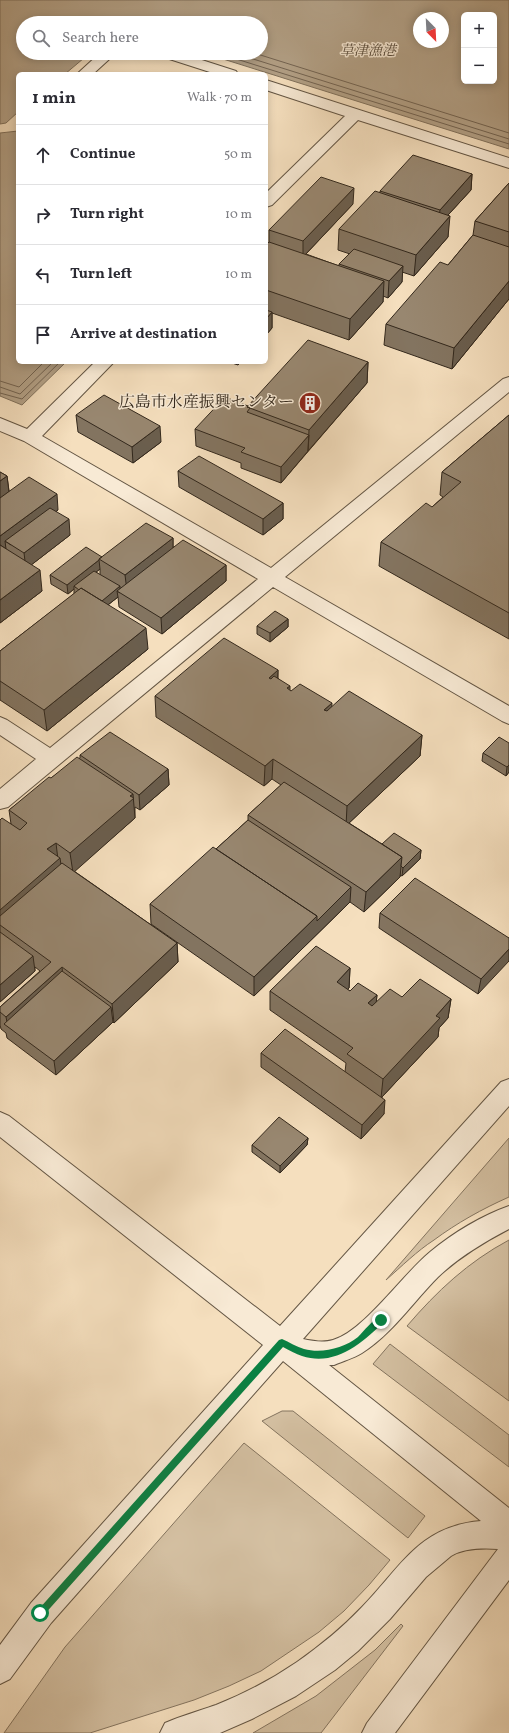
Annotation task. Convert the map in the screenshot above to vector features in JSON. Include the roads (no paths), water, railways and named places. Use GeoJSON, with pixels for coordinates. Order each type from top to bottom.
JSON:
{"type":"FeatureCollection","features":[{"type":"Feature","properties":{"kind":"street"},"geometry":{"type":"LineString","coordinates":[[86,72],[101,60]]}},
{"type":"Feature","properties":{"kind":"street"},"geometry":{"type":"LineString","coordinates":[[187,60],[225,72]]}},
{"type":"Feature","properties":{"kind":"street"},"geometry":{"type":"LineString","coordinates":[[268,86],[509,163]]}},
{"type":"Feature","properties":{"kind":"street"},"geometry":{"type":"LineString","coordinates":[[268,197],[272,188],[355,114]]}},
{"type":"Feature","properties":{"kind":"street"},"geometry":{"type":"LineString","coordinates":[[30,437],[103,364]]}},
{"type":"Feature","properties":{"kind":"street"},"geometry":{"type":"LineString","coordinates":[[0,801],[50,758],[273,578],[509,382]]}},
{"type":"Feature","properties":{"kind":"street"},"geometry":{"type":"LineString","coordinates":[[0,424],[30,437],[509,716]]}},
{"type":"Feature","properties":{"kind":"street"},"geometry":{"type":"LineString","coordinates":[[0,725],[50,758]]}},
{"type":"Feature","properties":{"kind":"street"},"geometry":{"type":"LineString","coordinates":[[0,1669],[40,1613],[509,1089]]}},
{"type":"Feature","properties":{"kind":"street"},"geometry":{"type":"LineString","coordinates":[[0,1123],[201,1282],[282,1343],[509,1526]]}},
{"type":"Feature","properties":{"kind":"street"},"geometry":{"type":"LineString","coordinates":[[282,1343],[304,1353],[321,1355],[349,1347],[372,1329],[413,1283],[446,1254],[487,1228],[509,1217]]}},
{"type":"Feature","properties":{"kind":"street"},"geometry":{"type":"LineString","coordinates":[[175,1733],[223,1717],[263,1699],[300,1676],[343,1645],[380,1608],[418,1564],[442,1545],[472,1536],[509,1536]]}},
{"type":"Feature","properties":{"kind":"street"},"geometry":{"type":"LineString","coordinates":[[377,1733],[509,1557]]}},
{"type":"Feature","properties":{"kind":"water","name":"草津漁港"},"geometry":{"type":"Polygon","coordinates":[[[0,0],[509,0],[509,149],[226,60],[268,60],[268,16],[16,16],[16,60],[82,60],[67,72],[16,72],[16,114],[6,123],[0,124],[0,0]]]}},
{"type":"Feature","properties":{"kind":"water"},"geometry":{"type":"Polygon","coordinates":[[[16,131],[16,364],[64,364],[22,405],[0,396],[0,133],[16,131]]]}},
{"type":"Feature","properties":{"kind":"place","name":"広島市水産振興センター"},"geometry":{"type":"Point","coordinates":[310,403]}}]}
